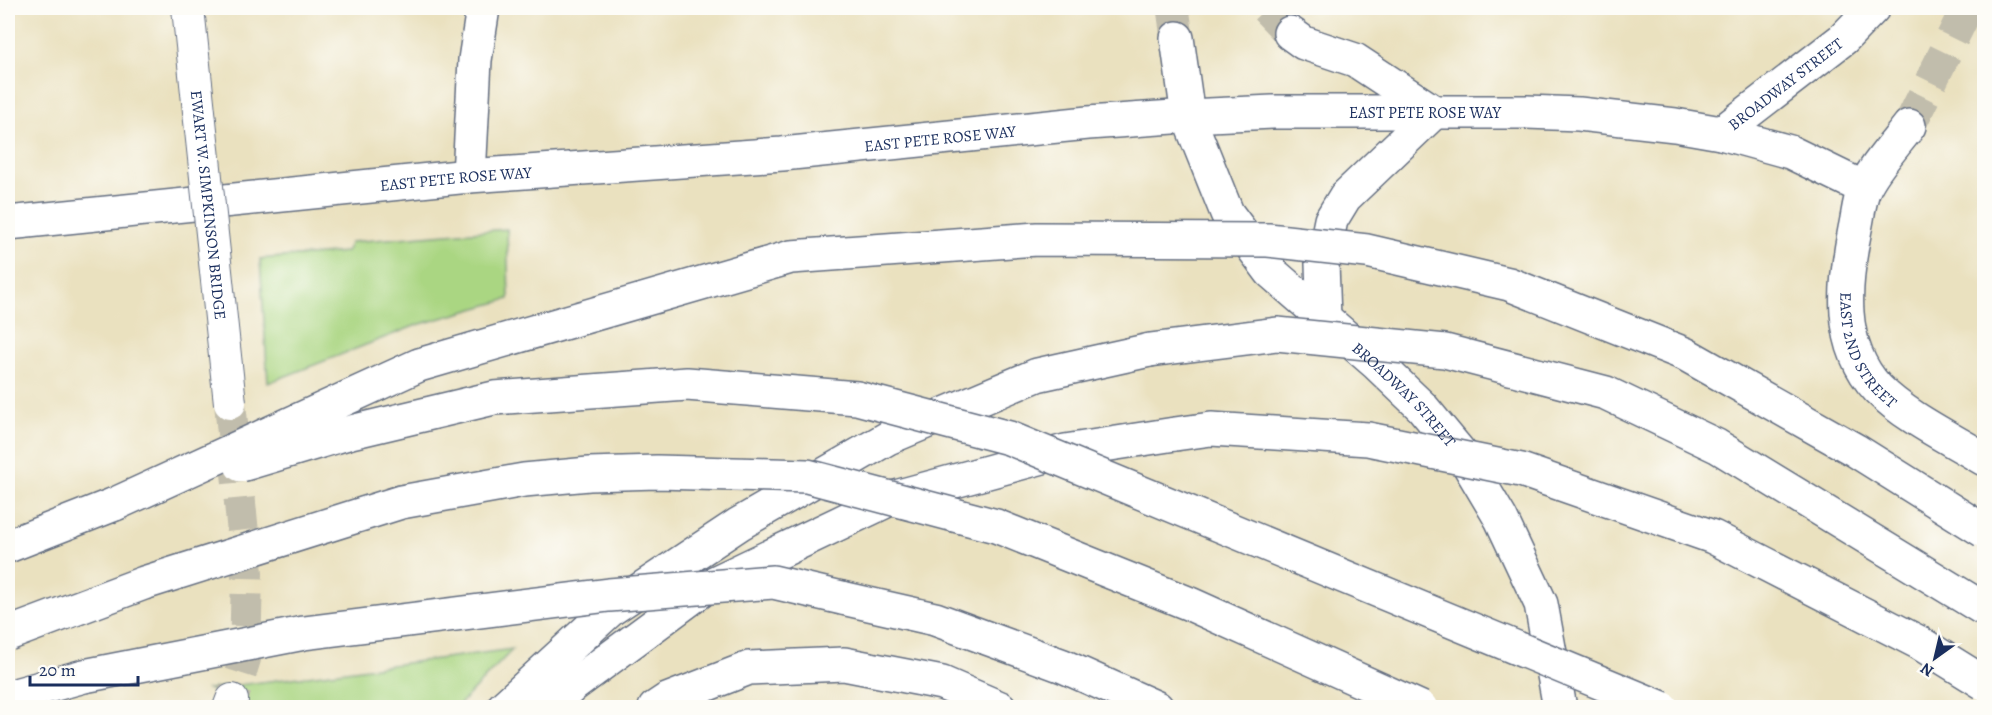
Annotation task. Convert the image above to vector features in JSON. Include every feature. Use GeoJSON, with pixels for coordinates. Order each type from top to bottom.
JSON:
{"type":"FeatureCollection","features":[{"type":"Feature","properties":{"kind":"main road"},"geometry":{"type":"LineString","coordinates":[[469,176],[475,60],[483,8]]}},
{"type":"Feature","properties":{"kind":"main road","name":"BROADWAY STREET"},"geometry":{"type":"LineString","coordinates":[[1721,133],[1844,39],[1873,8]]}},
{"type":"Feature","properties":{"kind":"main road"},"geometry":{"type":"LineString","coordinates":[[1290,33],[1314,47],[1356,60],[1434,112],[1345,197],[1331,220],[1322,264],[1324,318]]}},
{"type":"Feature","properties":{"kind":"main road","name":"BROADWAY STREET"},"geometry":{"type":"LineString","coordinates":[[1177,38],[1188,116],[1227,213],[1271,272],[1422,407],[1466,460],[1501,519],[1541,604],[1560,708]]}},
{"type":"Feature","properties":{"kind":"main road","name":"EAST PETE ROSE WAY"},"geometry":{"type":"LineString","coordinates":[[8,223],[469,176],[782,154],[1088,123],[1273,112],[1579,114],[1675,125],[1721,133],[1790,152],[1864,188]]}},
{"type":"Feature","properties":{"kind":"main road"},"geometry":{"type":"LineString","coordinates":[[1864,188],[1909,126]]}},
{"type":"Feature","properties":{"kind":"main road","name":"EAST 2ND STREET"},"geometry":{"type":"LineString","coordinates":[[1864,188],[1849,258],[1846,291],[1851,341],[1862,368],[1893,402],[1984,459]]}},
{"type":"Feature","properties":{"kind":"main road"},"geometry":{"type":"LineString","coordinates":[[8,546],[115,504],[419,365],[791,257],[1036,239],[1269,240],[1368,251],[1509,284],[1674,350],[1855,450],[1984,531]]}},
{"type":"Feature","properties":{"kind":"main road"},"geometry":{"type":"LineString","coordinates":[[503,708],[610,609],[739,524],[888,438],[1037,375],[1150,350],[1277,334],[1445,351],[1606,393],[1717,446],[1984,609]]}},
{"type":"Feature","properties":{"kind":"main road"},"geometry":{"type":"LineString","coordinates":[[115,504],[351,432],[494,398],[687,384],[857,398],[1009,438],[1662,708]]}},
{"type":"Feature","properties":{"kind":"main road"},"geometry":{"type":"LineString","coordinates":[[549,708],[572,686],[706,586],[892,498],[1065,451],[1210,429],[1368,439],[1521,470],[1713,537],[1918,642],[1984,683]]}},
{"type":"Feature","properties":{"kind":"main road"},"geometry":{"type":"LineString","coordinates":[[8,634],[144,583],[351,517],[422,498],[524,480],[589,474],[657,472],[807,476],[996,526],[1190,604],[1421,708]]}},
{"type":"Feature","properties":{"kind":"main road"},"geometry":{"type":"LineString","coordinates":[[8,698],[84,676],[304,633],[609,595],[773,582],[935,619],[1063,666],[1157,708]]}},
{"type":"Feature","properties":{"kind":"main road"},"geometry":{"type":"LineString","coordinates":[[655,708],[667,700],[749,668],[844,664],[942,683],[1000,708]]}},
{"type":"Feature","properties":{"kind":"street","name":"EWART W. SIMPKINSON BRIDGE"},"geometry":{"type":"LineString","coordinates":[[188,8],[230,402]]}},
{"type":"Feature","properties":{"kind":"green space"},"geometry":{"type":"Polygon","coordinates":[[[507,229],[509,299],[417,325],[268,383],[260,259],[346,252],[351,242],[507,229]]]}},
{"type":"Feature","properties":{"kind":"green space"},"geometry":{"type":"Polygon","coordinates":[[[513,649],[457,707],[253,707],[208,689],[513,649]]]}},
{"type":"Feature","properties":{"kind":"tunnel"},"geometry":{"type":"LineString","coordinates":[[1173,8],[1177,38]]}},
{"type":"Feature","properties":{"kind":"tunnel"},"geometry":{"type":"LineString","coordinates":[[1266,8],[1290,33]]}},
{"type":"Feature","properties":{"kind":"tunnel"},"geometry":{"type":"LineString","coordinates":[[1909,126],[1967,8]]}},
{"type":"Feature","properties":{"kind":"tunnel"},"geometry":{"type":"LineString","coordinates":[[230,403],[247,573],[245,659],[232,700]]}}]}
